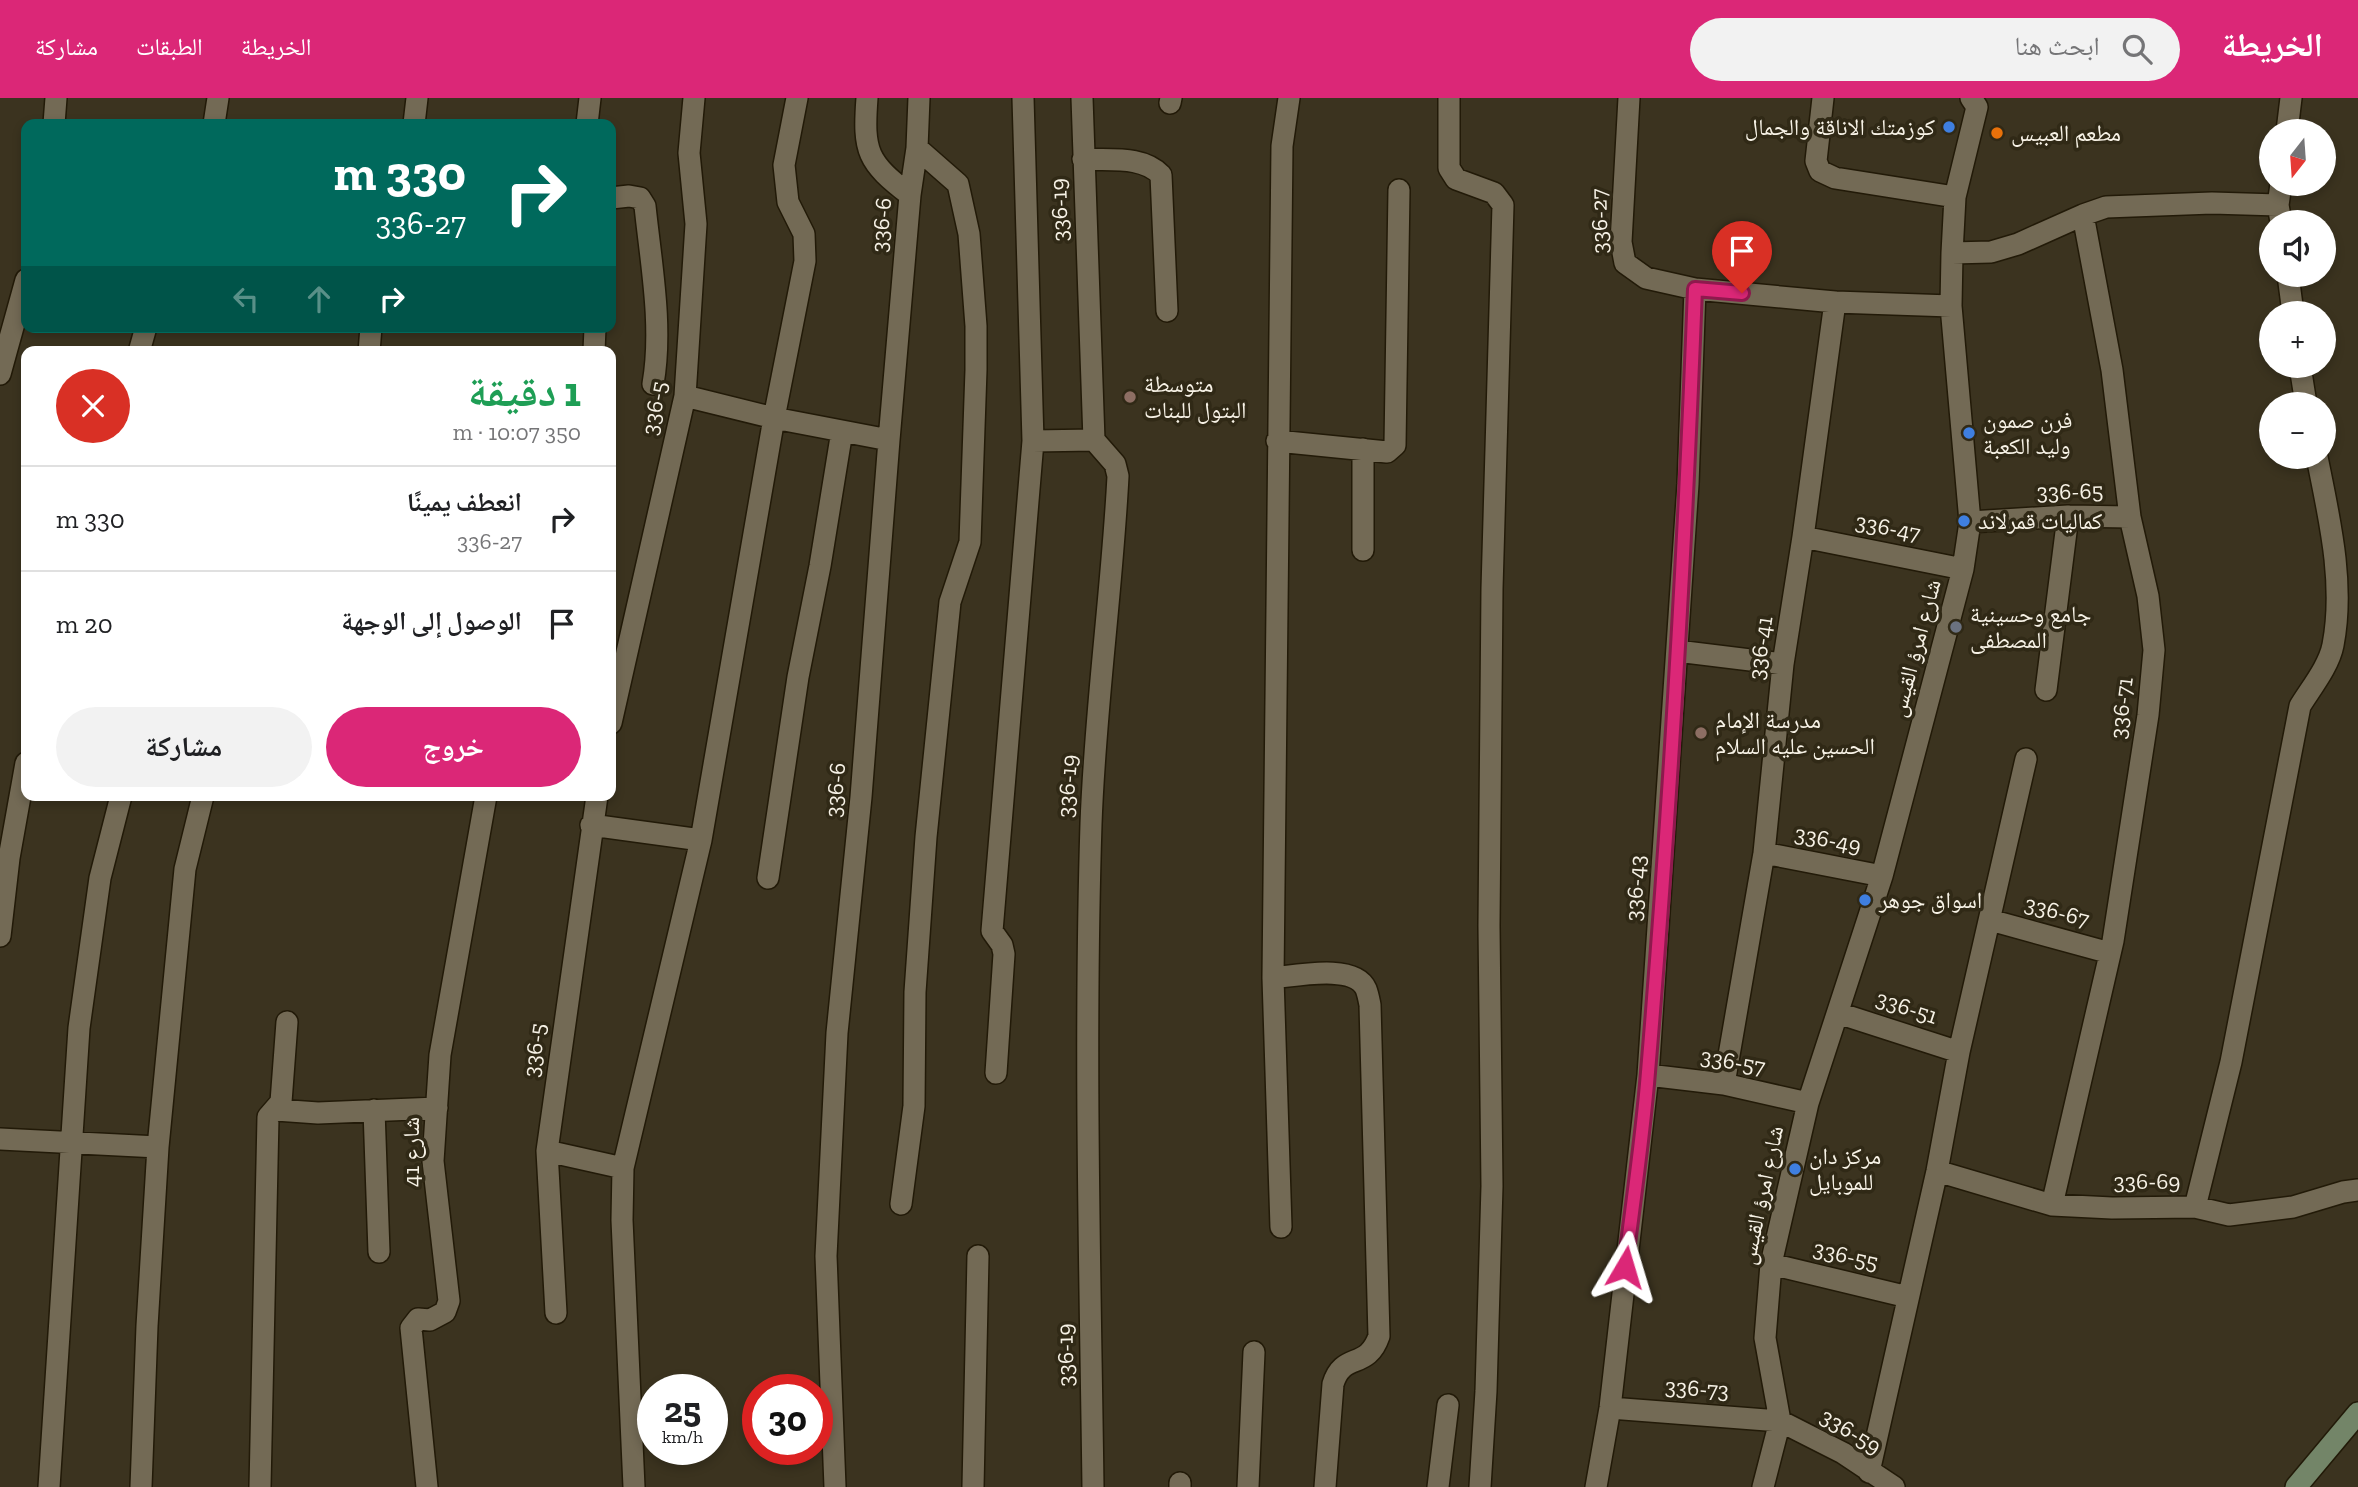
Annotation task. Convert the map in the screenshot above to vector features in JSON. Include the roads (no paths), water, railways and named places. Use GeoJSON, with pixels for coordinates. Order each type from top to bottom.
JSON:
{"type":"FeatureCollection","features":[{"type":"Feature","properties":{"kind":"street"},"geometry":{"type":"LineString","coordinates":[[54,119],[56,98]]}},
{"type":"Feature","properties":{"kind":"street"},"geometry":{"type":"LineString","coordinates":[[215,119],[218,98]]}},
{"type":"Feature","properties":{"kind":"street"},"geometry":{"type":"LineString","coordinates":[[415,119],[417,98]]}},
{"type":"Feature","properties":{"kind":"street"},"geometry":{"type":"LineString","coordinates":[[588,119],[590,98]]}},
{"type":"Feature","properties":{"kind":"street","name":"336-5"},"geometry":{"type":"LineString","coordinates":[[616,701],[685,396],[696,224],[689,153],[694,98]]}},
{"type":"Feature","properties":{"kind":"street"},"geometry":{"type":"LineString","coordinates":[[634,1487],[622,1168],[701,840],[804,261],[804,234],[788,202],[784,164],[797,98]]}},
{"type":"Feature","properties":{"kind":"street"},"geometry":{"type":"LineString","coordinates":[[867,98],[868,153],[884,175],[910,195]]}},
{"type":"Feature","properties":{"kind":"street","name":"336-6"},"geometry":{"type":"LineString","coordinates":[[835,1487],[826,1256],[837,1033],[861,797],[910,195],[917,148],[919,98]]}},
{"type":"Feature","properties":{"kind":"street"},"geometry":{"type":"LineString","coordinates":[[996,1073],[1004,954],[1002,945],[992,931],[1033,440],[1023,98]]}},
{"type":"Feature","properties":{"kind":"street","name":"336-19"},"geometry":{"type":"LineString","coordinates":[[1082,98],[1094,440],[1115,464],[1118,476],[1104,626],[1091,822],[1087,1083],[1094,1487]]}},
{"type":"Feature","properties":{"kind":"street"},"geometry":{"type":"LineString","coordinates":[[1281,1227],[1273,978],[1282,146],[1289,98]]}},
{"type":"Feature","properties":{"kind":"street"},"geometry":{"type":"LineString","coordinates":[[1449,98],[1450,168],[1456,179],[1494,193],[1503,205],[1492,603],[1489,926],[1492,1186],[1486,1391],[1480,1487]]}},
{"type":"Feature","properties":{"kind":"street","name":"336-27"},"geometry":{"type":"LineString","coordinates":[[1629,98],[1621,242],[1625,263],[1646,278],[1695,289],[1835,302],[1951,306]]}},
{"type":"Feature","properties":{"kind":"street"},"geometry":{"type":"LineString","coordinates":[[1823,98],[1816,161],[1820,171],[1835,178],[1955,197]]}},
{"type":"Feature","properties":{"kind":"street"},"geometry":{"type":"LineString","coordinates":[[2288,119],[2291,98]]}},
{"type":"Feature","properties":{"kind":"street","name":"شارع امرؤ القيس"},"geometry":{"type":"LineString","coordinates":[[1763,1487],[1780,1421],[1765,1338],[1771,1264],[1808,1103],[1882,876],[1963,569],[1970,522],[1951,306],[1952,253],[1955,197],[1976,101]]}},
{"type":"Feature","properties":{"kind":"street"},"geometry":{"type":"LineString","coordinates":[[901,1204],[914,1107],[915,992],[926,836],[950,602],[970,542],[976,370],[976,327],[969,234],[958,184],[917,148]]}},
{"type":"Feature","properties":{"kind":"street"},"geometry":{"type":"LineString","coordinates":[[1083,159],[1139,162],[1152,166],[1161,176],[1167,311]]}},
{"type":"Feature","properties":{"kind":"street"},"geometry":{"type":"LineString","coordinates":[[1277,441],[1387,452],[1395,445],[1399,190]]}},
{"type":"Feature","properties":{"kind":"street"},"geometry":{"type":"LineString","coordinates":[[616,197],[640,198],[645,206],[656,315],[657,359],[653,384]]}},
{"type":"Feature","properties":{"kind":"street"},"geometry":{"type":"LineString","coordinates":[[1952,253],[1991,252],[2018,244],[2106,207],[2280,204]]}},
{"type":"Feature","properties":{"kind":"street","name":"336-71"},"geometry":{"type":"LineString","coordinates":[[2052,1205],[2110,953],[2148,716],[2154,650],[2148,596],[2130,517],[2112,370],[2083,215]]}},
{"type":"Feature","properties":{"kind":"street","name":"336-43"},"geometry":{"type":"LineString","coordinates":[[1596,1487],[1610,1408],[1648,1074],[1688,484],[1695,289]]}},
{"type":"Feature","properties":{"kind":"street"},"geometry":{"type":"LineString","coordinates":[[0,374],[21,298]]}},
{"type":"Feature","properties":{"kind":"street","name":"336-41"},"geometry":{"type":"LineString","coordinates":[[1724,1084],[1764,853],[1783,664],[1835,302]]}},
{"type":"Feature","properties":{"kind":"street"},"geometry":{"type":"LineString","coordinates":[[685,396],[774,418],[889,440]]}},
{"type":"Feature","properties":{"kind":"street"},"geometry":{"type":"LineString","coordinates":[[768,878],[798,677],[820,566],[842,431]]}},
{"type":"Feature","properties":{"kind":"street"},"geometry":{"type":"LineString","coordinates":[[1033,440],[1094,440]]}},
{"type":"Feature","properties":{"kind":"street"},"geometry":{"type":"LineString","coordinates":[[1363,449],[1363,550]]}},
{"type":"Feature","properties":{"kind":"street"},"geometry":{"type":"LineString","coordinates":[[2196,1207],[2231,1062],[2300,706],[2322,671],[2333,647],[2337,572],[2319,469]]}},
{"type":"Feature","properties":{"kind":"street"},"geometry":{"type":"LineString","coordinates":[[2046,690],[2067,516]]}},
{"type":"Feature","properties":{"kind":"street","name":"336-65"},"geometry":{"type":"LineString","coordinates":[[1970,522],[2067,516],[2130,517]]}},
{"type":"Feature","properties":{"kind":"street","name":"336-47"},"geometry":{"type":"LineString","coordinates":[[1803,537],[1963,569]]}},
{"type":"Feature","properties":{"kind":"street"},"geometry":{"type":"LineString","coordinates":[[1677,651],[1783,664]]}},
{"type":"Feature","properties":{"kind":"street"},"geometry":{"type":"LineString","coordinates":[[1869,1472],[1937,1171],[1959,1052],[2026,759]]}},
{"type":"Feature","properties":{"kind":"street"},"geometry":{"type":"LineString","coordinates":[[0,936],[4,858],[21,785]]}},
{"type":"Feature","properties":{"kind":"street"},"geometry":{"type":"LineString","coordinates":[[49,1487],[79,1028],[100,878],[120,801]]}},
{"type":"Feature","properties":{"kind":"street"},"geometry":{"type":"LineString","coordinates":[[141,1487],[158,1147],[185,869],[202,801]]}},
{"type":"Feature","properties":{"kind":"street","name":"شارع 41"},"geometry":{"type":"LineString","coordinates":[[427,1487],[411,1328],[418,1320],[430,1320],[444,1312],[449,1301],[433,1161],[440,1055],[485,801]]}},
{"type":"Feature","properties":{"kind":"street","name":"336-5"},"geometry":{"type":"LineString","coordinates":[[556,1312],[547,1152],[596,801]]}},
{"type":"Feature","properties":{"kind":"street"},"geometry":{"type":"LineString","coordinates":[[591,825],[701,840]]}},
{"type":"Feature","properties":{"kind":"street","name":"336-49"},"geometry":{"type":"LineString","coordinates":[[1764,853],[1882,876]]}},
{"type":"Feature","properties":{"kind":"street","name":"336-67"},"geometry":{"type":"LineString","coordinates":[[1990,920],[2110,953]]}},
{"type":"Feature","properties":{"kind":"street"},"geometry":{"type":"LineString","coordinates":[[1273,978],[1339,973],[1361,982],[1366,989],[1370,1005],[1380,1336],[1374,1350],[1361,1360],[1346,1363],[1337,1370],[1333,1384],[1325,1487]]}},
{"type":"Feature","properties":{"kind":"street","name":"336-51"},"geometry":{"type":"LineString","coordinates":[[1838,1013],[1959,1052]]}},
{"type":"Feature","properties":{"kind":"street"},"geometry":{"type":"LineString","coordinates":[[260,1487],[268,1117],[281,1102],[287,1022]]}},
{"type":"Feature","properties":{"kind":"street","name":"336-57"},"geometry":{"type":"LineString","coordinates":[[1648,1074],[1724,1084],[1808,1103]]}},
{"type":"Feature","properties":{"kind":"street"},"geometry":{"type":"LineString","coordinates":[[276,1110],[318,1113],[437,1108]]}},
{"type":"Feature","properties":{"kind":"street"},"geometry":{"type":"LineString","coordinates":[[374,1110],[379,1252]]}},
{"type":"Feature","properties":{"kind":"street"},"geometry":{"type":"LineString","coordinates":[[0,1139],[158,1147]]}},
{"type":"Feature","properties":{"kind":"street"},"geometry":{"type":"LineString","coordinates":[[547,1152],[622,1168]]}},
{"type":"Feature","properties":{"kind":"street","name":"336-69"},"geometry":{"type":"LineString","coordinates":[[1937,1171],[2052,1205],[2112,1208],[2196,1207],[2229,1215],[2293,1207],[2358,1190]]}},
{"type":"Feature","properties":{"kind":"street"},"geometry":{"type":"LineString","coordinates":[[974,1487],[978,1256]]}},
{"type":"Feature","properties":{"kind":"street","name":"336-55"},"geometry":{"type":"LineString","coordinates":[[1771,1264],[1908,1297]]}},
{"type":"Feature","properties":{"kind":"street"},"geometry":{"type":"LineString","coordinates":[[1248,1487],[1254,1352]]}},
{"type":"Feature","properties":{"kind":"street"},"geometry":{"type":"LineString","coordinates":[[1438,1487],[1448,1405]]}},
{"type":"Feature","properties":{"kind":"street","name":"336-73"},"geometry":{"type":"LineString","coordinates":[[1610,1408],[1780,1421]]}},
{"type":"Feature","properties":{"kind":"street"},"geometry":{"type":"LineString","coordinates":[[2296,1487],[2358,1413]]}},
{"type":"Feature","properties":{"kind":"street","name":"336-59"},"geometry":{"type":"LineString","coordinates":[[1780,1421],[1843,1453],[1894,1487]]}},
{"type":"Feature","properties":{"kind":"place","name":"كوزمتك الاناقة والجمال"},"geometry":{"type":"Point","coordinates":[1949,127]}},
{"type":"Feature","properties":{"kind":"place","name":"مطعم العبيس"},"geometry":{"type":"Point","coordinates":[1997,133]}},
{"type":"Feature","properties":{"kind":"place","name":"متوسطة البتول للبنات"},"geometry":{"type":"Point","coordinates":[1130,397]}},
{"type":"Feature","properties":{"kind":"place","name":"فرن صمون وليد الكعبة"},"geometry":{"type":"Point","coordinates":[1969,433]}},
{"type":"Feature","properties":{"kind":"place","name":"كماليات قمرلاند"},"geometry":{"type":"Point","coordinates":[1964,521]}},
{"type":"Feature","properties":{"kind":"place","name":"جامع وحسينية المصطفى"},"geometry":{"type":"Point","coordinates":[1956,627]}},
{"type":"Feature","properties":{"kind":"place","name":"مدرسة الإمام الحسين عليه السلام"},"geometry":{"type":"Point","coordinates":[1701,733]}},
{"type":"Feature","properties":{"kind":"place","name":"اسواق جوهر"},"geometry":{"type":"Point","coordinates":[1865,900]}},
{"type":"Feature","properties":{"kind":"place","name":"مركز دان للموبايل"},"geometry":{"type":"Point","coordinates":[1795,1169]}}]}
